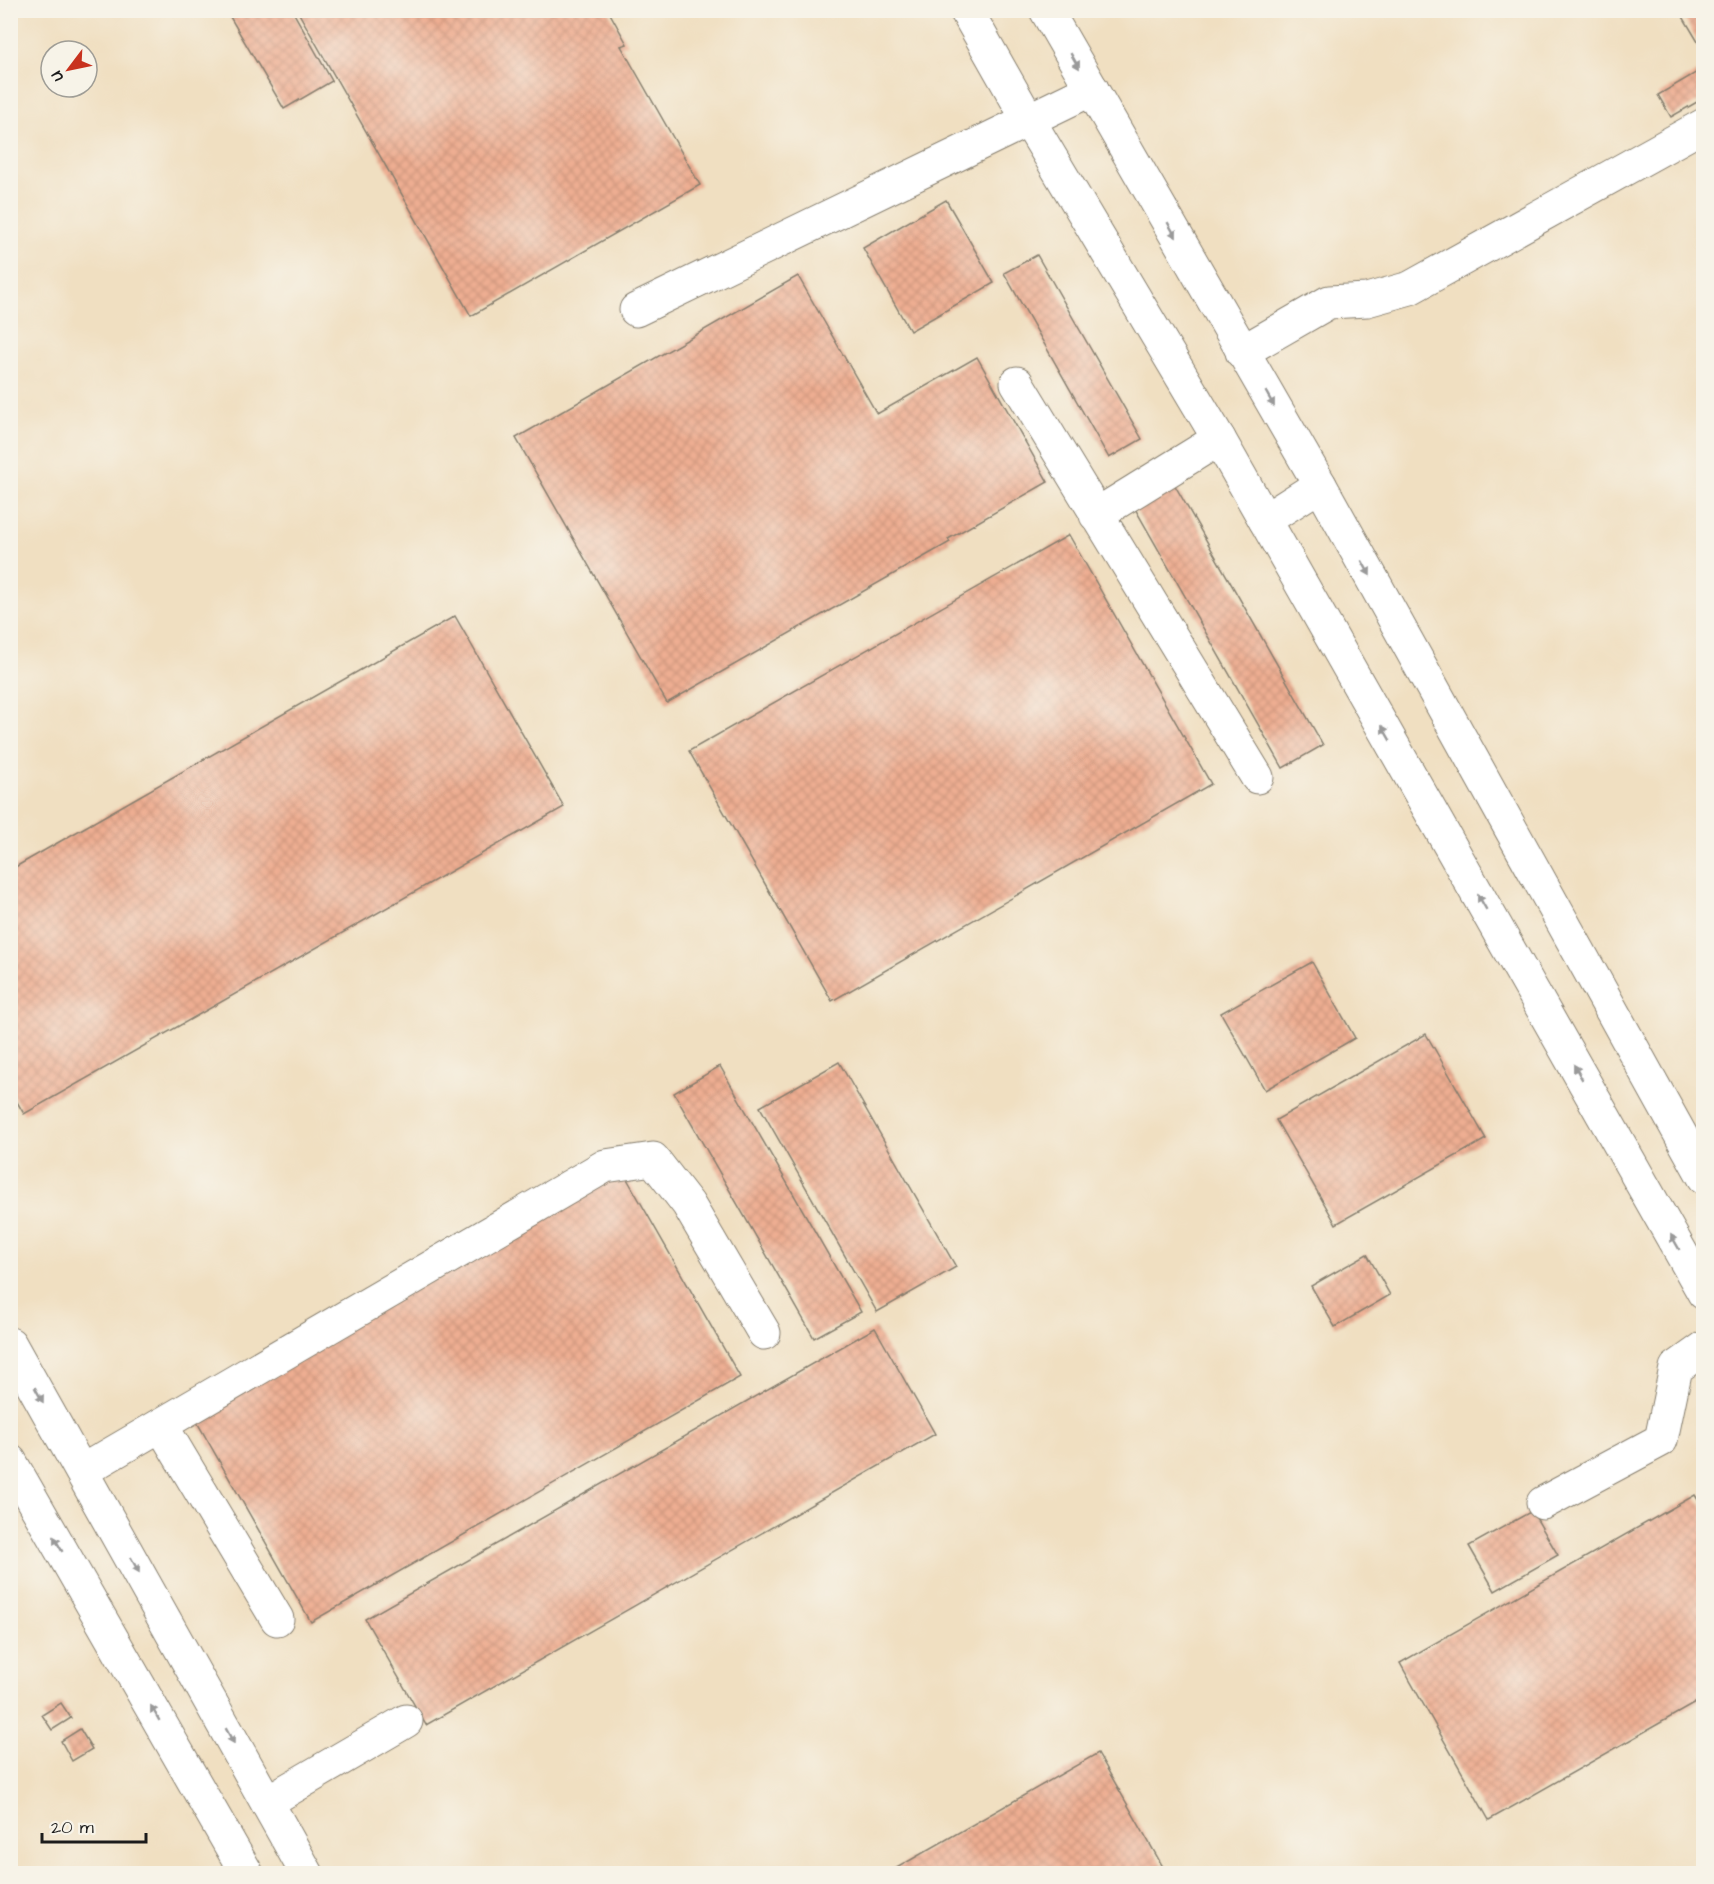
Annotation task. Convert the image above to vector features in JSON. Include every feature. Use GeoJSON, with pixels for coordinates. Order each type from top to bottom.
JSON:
{"type":"FeatureCollection","features":[{"type":"Feature","properties":{"kind":"street"},"geometry":{"type":"LineString","coordinates":[[966,10],[1029,121],[1220,439],[1704,1293]]}},
{"type":"Feature","properties":{"kind":"street"},"geometry":{"type":"LineString","coordinates":[[1046,10],[1320,485],[1704,1177]]}},
{"type":"Feature","properties":{"kind":"street"},"geometry":{"type":"LineString","coordinates":[[636,310],[1092,89]]}},
{"type":"Feature","properties":{"kind":"street"},"geometry":{"type":"LineString","coordinates":[[1242,352],[1329,302],[1367,300],[1410,288],[1704,125]]}},
{"type":"Feature","properties":{"kind":"street"},"geometry":{"type":"LineString","coordinates":[[1017,383],[1257,777]]}},
{"type":"Feature","properties":{"kind":"street"},"geometry":{"type":"LineString","coordinates":[[1096,515],[1220,439]]}},
{"type":"Feature","properties":{"kind":"street"},"geometry":{"type":"LineString","coordinates":[[1265,520],[1320,485]]}},
{"type":"Feature","properties":{"kind":"street"},"geometry":{"type":"LineString","coordinates":[[82,1471],[605,1166],[653,1160],[688,1204],[764,1333]]}},
{"type":"Feature","properties":{"kind":"street"},"geometry":{"type":"LineString","coordinates":[[10,1344],[307,1874]]}},
{"type":"Feature","properties":{"kind":"street"},"geometry":{"type":"LineString","coordinates":[[1543,1503],[1661,1440],[1676,1368],[1704,1348]]}},
{"type":"Feature","properties":{"kind":"street"},"geometry":{"type":"LineString","coordinates":[[161,1425],[277,1619]]}},
{"type":"Feature","properties":{"kind":"street"},"geometry":{"type":"LineString","coordinates":[[10,1461],[247,1874]]}},
{"type":"Feature","properties":{"kind":"street"},"geometry":{"type":"LineString","coordinates":[[267,1802],[406,1721]]}},
{"type":"Feature","properties":{"kind":"building"},"geometry":{"type":"Polygon","coordinates":[[[226,10],[292,10],[332,81],[284,109],[226,10]]]}},
{"type":"Feature","properties":{"kind":"building"},"geometry":{"type":"Polygon","coordinates":[[[297,10],[608,10],[627,44],[621,46],[700,185],[471,316],[297,10]]]}},
{"type":"Feature","properties":{"kind":"building"},"geometry":{"type":"Polygon","coordinates":[[[1679,10],[1704,10],[1704,52],[1679,10]]]}},
{"type":"Feature","properties":{"kind":"building"},"geometry":{"type":"Polygon","coordinates":[[[1704,68],[1704,98],[1671,117],[1658,95],[1704,68]]]}},
{"type":"Feature","properties":{"kind":"building"},"geometry":{"type":"Polygon","coordinates":[[[946,200],[994,283],[910,331],[863,248],[946,200]]]}},
{"type":"Feature","properties":{"kind":"building"},"geometry":{"type":"Polygon","coordinates":[[[1037,255],[1142,439],[1109,458],[1004,273],[1037,255]]]}},
{"type":"Feature","properties":{"kind":"building"},"geometry":{"type":"Polygon","coordinates":[[[798,276],[877,414],[977,357],[1048,482],[948,539],[950,542],[667,703],[516,438],[798,276]]]}},
{"type":"Feature","properties":{"kind":"building"},"geometry":{"type":"Polygon","coordinates":[[[1173,482],[1323,745],[1283,768],[1133,505],[1173,482]]]}},
{"type":"Feature","properties":{"kind":"building"},"geometry":{"type":"Polygon","coordinates":[[[1069,535],[1211,784],[832,1001],[689,751],[1069,535]]]}},
{"type":"Feature","properties":{"kind":"building"},"geometry":{"type":"Polygon","coordinates":[[[455,616],[564,807],[24,1114],[10,1090],[10,870],[455,616]]]}},
{"type":"Feature","properties":{"kind":"building"},"geometry":{"type":"Polygon","coordinates":[[[1312,962],[1355,1038],[1265,1090],[1221,1013],[1312,962]]]}},
{"type":"Feature","properties":{"kind":"building"},"geometry":{"type":"Polygon","coordinates":[[[1426,1034],[1486,1139],[1336,1224],[1276,1120],[1426,1034]]]}},
{"type":"Feature","properties":{"kind":"building"},"geometry":{"type":"Polygon","coordinates":[[[839,1062],[956,1267],[877,1312],[760,1107],[839,1062]]]}},
{"type":"Feature","properties":{"kind":"building"},"geometry":{"type":"Polygon","coordinates":[[[720,1066],[861,1312],[814,1338],[674,1093],[720,1066]]]}},
{"type":"Feature","properties":{"kind":"building"},"geometry":{"type":"Polygon","coordinates":[[[622,1170],[740,1377],[311,1622],[193,1415],[622,1170]]]}},
{"type":"Feature","properties":{"kind":"building"},"geometry":{"type":"Polygon","coordinates":[[[1367,1254],[1390,1295],[1335,1327],[1311,1286],[1367,1254]]]}},
{"type":"Feature","properties":{"kind":"building"},"geometry":{"type":"Polygon","coordinates":[[[875,1328],[935,1434],[426,1725],[365,1619],[875,1328]]]}},
{"type":"Feature","properties":{"kind":"building"},"geometry":{"type":"Polygon","coordinates":[[[1695,1495],[1704,1509],[1704,1698],[1489,1820],[1400,1663],[1695,1495]]]}},
{"type":"Feature","properties":{"kind":"building"},"geometry":{"type":"Polygon","coordinates":[[[1532,1511],[1558,1555],[1495,1591],[1469,1546],[1532,1511]]]}},
{"type":"Feature","properties":{"kind":"building"},"geometry":{"type":"Polygon","coordinates":[[[61,1703],[71,1718],[52,1730],[42,1715],[61,1703]]]}},
{"type":"Feature","properties":{"kind":"building"},"geometry":{"type":"Polygon","coordinates":[[[80,1729],[92,1749],[72,1761],[61,1741],[80,1729]]]}},
{"type":"Feature","properties":{"kind":"building"},"geometry":{"type":"Polygon","coordinates":[[[1098,1753],[1167,1874],[886,1874],[1098,1753]]]}}]}
